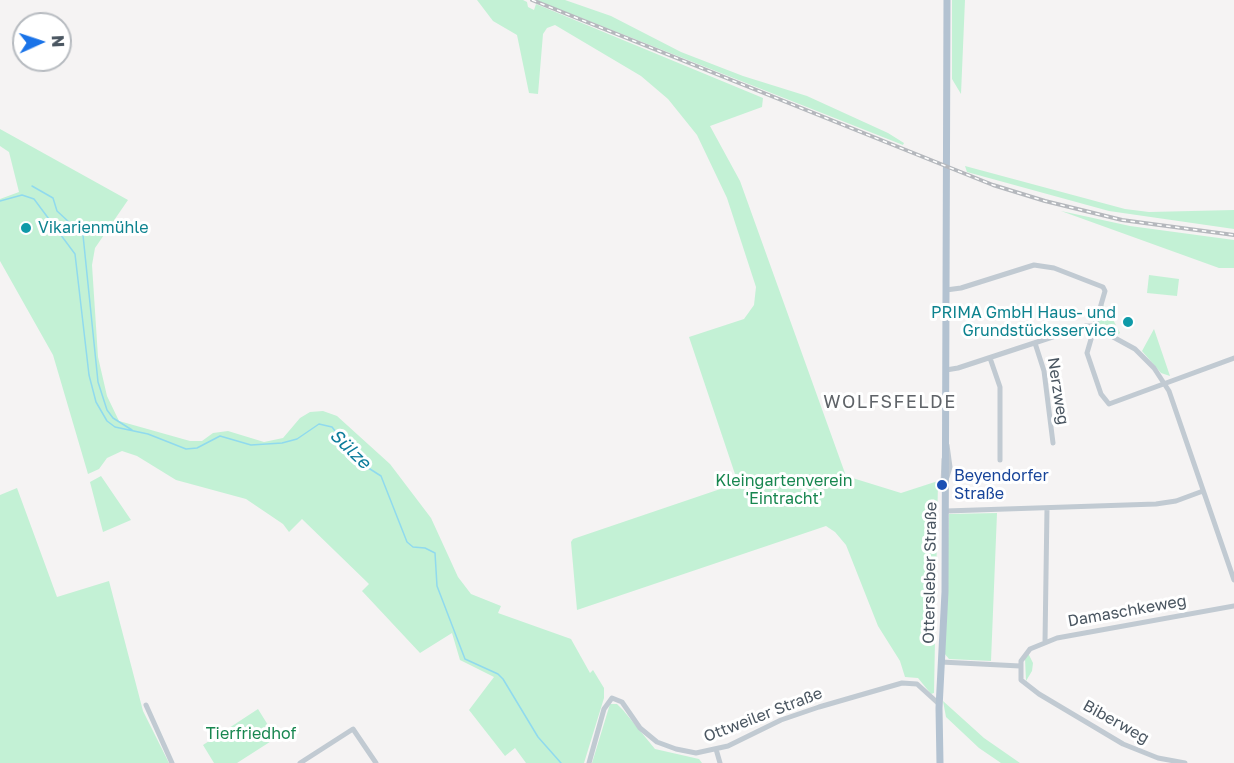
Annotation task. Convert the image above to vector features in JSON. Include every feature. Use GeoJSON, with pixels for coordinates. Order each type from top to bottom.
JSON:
{"type":"FeatureCollection","features":[{"type":"Feature","properties":{"kind":"main road","name":"Ottersleber Straße"},"geometry":{"type":"LineString","coordinates":[[940,763],[939,704],[946,511],[947,0]]}},
{"type":"Feature","properties":{"kind":"street"},"geometry":{"type":"LineString","coordinates":[[946,290],[961,288],[1028,266],[1046,266],[1104,288],[1087,356],[1107,402],[1113,404],[1166,385],[1172,379],[1234,358]]}},
{"type":"Feature","properties":{"kind":"street"},"geometry":{"type":"LineString","coordinates":[[946,369],[990,358],[1074,329],[1093,327],[1135,350],[1154,368],[1166,385],[1234,580]]}},
{"type":"Feature","properties":{"kind":"street","name":"Nerzweg"},"geometry":{"type":"LineString","coordinates":[[1035,343],[1044,371],[1053,443]]}},
{"type":"Feature","properties":{"kind":"street"},"geometry":{"type":"LineString","coordinates":[[990,358],[1000,387],[1000,460]]}},
{"type":"Feature","properties":{"kind":"street"},"geometry":{"type":"LineString","coordinates":[[946,439],[950,467],[946,481]]}},
{"type":"Feature","properties":{"kind":"street"},"geometry":{"type":"LineString","coordinates":[[946,454],[942,466],[946,493]]}},
{"type":"Feature","properties":{"kind":"street"},"geometry":{"type":"LineString","coordinates":[[946,511],[1166,503],[1203,491]]}},
{"type":"Feature","properties":{"kind":"street"},"geometry":{"type":"LineString","coordinates":[[1045,642],[1047,508]]}},
{"type":"Feature","properties":{"kind":"street","name":"Damaschkeweg"},"geometry":{"type":"LineString","coordinates":[[1020,666],[1028,651],[1045,642],[1068,635],[1234,606]]}},
{"type":"Feature","properties":{"kind":"street"},"geometry":{"type":"LineString","coordinates":[[941,662],[1020,666]]}},
{"type":"Feature","properties":{"kind":"street","name":"Biberweg"},"geometry":{"type":"LineString","coordinates":[[1020,666],[1022,681],[1039,694],[1123,744],[1158,758],[1185,763]]}},
{"type":"Feature","properties":{"kind":"street","name":"Ottweiler Straße"},"geometry":{"type":"LineString","coordinates":[[589,763],[608,700],[614,698],[620,700],[644,732],[662,745],[693,752],[716,750],[792,716],[899,684],[917,684],[939,704]]}},
{"type":"Feature","properties":{"kind":"street"},"geometry":{"type":"LineString","coordinates":[[146,705],[172,763]]}},
{"type":"Feature","properties":{"kind":"street"},"geometry":{"type":"LineString","coordinates":[[300,763],[353,729],[376,763]]}},
{"type":"Feature","properties":{"kind":"street"},"geometry":{"type":"LineString","coordinates":[[716,750],[720,763]]}},
{"type":"Feature","properties":{"kind":"green space","name":"Kleingartenverein 'Eintracht'"},"geometry":{"type":"Polygon","coordinates":[[[477,0],[523,0],[527,2],[528,7],[534,10],[536,4],[763,98],[762,107],[710,126],[740,181],[846,476],[901,493],[938,481],[934,693],[931,694],[918,678],[905,677],[900,661],[878,626],[846,545],[835,532],[826,526],[577,610],[571,542],[573,539],[738,483],[689,337],[744,319],[754,305],[756,287],[727,198],[697,135],[668,99],[641,76],[555,25],[547,28],[543,34],[538,94],[529,93],[517,35],[493,21],[477,0]]]}},
{"type":"Feature","properties":{"kind":"green space"},"geometry":{"type":"Polygon","coordinates":[[[536,0],[565,0],[611,16],[681,52],[743,76],[807,96],[888,133],[904,143],[903,145],[536,0]]]}},
{"type":"Feature","properties":{"kind":"green space"},"geometry":{"type":"Polygon","coordinates":[[[952,0],[965,0],[961,94],[952,79],[952,0]]]}},
{"type":"Feature","properties":{"kind":"green space"},"geometry":{"type":"Polygon","coordinates":[[[0,129],[128,200],[95,248],[92,265],[98,357],[107,396],[119,421],[190,441],[202,441],[213,433],[228,431],[264,442],[283,438],[300,418],[310,412],[323,411],[337,416],[390,464],[431,518],[458,577],[471,594],[501,606],[498,613],[571,639],[590,673],[593,670],[604,688],[604,698],[584,763],[526,763],[515,748],[505,756],[469,710],[494,677],[460,660],[452,633],[420,653],[362,591],[369,584],[302,519],[289,532],[283,524],[246,499],[176,480],[137,456],[122,451],[107,458],[99,469],[88,474],[53,355],[0,261],[0,199],[19,192],[9,152],[0,146],[0,129]]]}},
{"type":"Feature","properties":{"kind":"green space"},"geometry":{"type":"Polygon","coordinates":[[[965,166],[1125,209],[1149,212],[1234,210],[1234,229],[1109,211],[967,172],[965,166]]]}},
{"type":"Feature","properties":{"kind":"green space"},"geometry":{"type":"Polygon","coordinates":[[[1061,211],[1130,226],[1234,240],[1234,268],[1219,268],[1061,211]]]}},
{"type":"Feature","properties":{"kind":"green space"},"geometry":{"type":"Polygon","coordinates":[[[1149,275],[1179,279],[1177,296],[1147,293],[1149,275]]]}},
{"type":"Feature","properties":{"kind":"green space"},"geometry":{"type":"Polygon","coordinates":[[[1104,304],[1104,324],[1105,315],[1109,312],[1120,333],[1117,335],[1097,324],[1104,304]]]}},
{"type":"Feature","properties":{"kind":"green space"},"geometry":{"type":"Polygon","coordinates":[[[1154,329],[1170,376],[1161,373],[1142,351],[1154,329]]]}},
{"type":"Feature","properties":{"kind":"green space"},"geometry":{"type":"Polygon","coordinates":[[[101,476],[131,520],[103,532],[90,482],[101,476]]]}},
{"type":"Feature","properties":{"kind":"green space"},"geometry":{"type":"Polygon","coordinates":[[[17,488],[57,597],[109,581],[143,711],[169,763],[0,763],[0,495],[17,488]]]}},
{"type":"Feature","properties":{"kind":"green space"},"geometry":{"type":"Polygon","coordinates":[[[997,513],[991,661],[949,659],[944,653],[949,514],[997,513]]]}},
{"type":"Feature","properties":{"kind":"green space"},"geometry":{"type":"Polygon","coordinates":[[[1028,653],[1033,663],[1032,671],[1026,681],[1025,658],[1028,653]]]}},
{"type":"Feature","properties":{"kind":"green space"},"geometry":{"type":"Polygon","coordinates":[[[943,701],[984,738],[1020,763],[1001,763],[979,748],[946,717],[943,701]]]}},
{"type":"Feature","properties":{"kind":"green space"},"geometry":{"type":"Polygon","coordinates":[[[610,704],[617,704],[623,710],[655,749],[699,759],[702,763],[592,763],[610,704]]]}},
{"type":"Feature","properties":{"kind":"green space","name":"Tierfriedhof"},"geometry":{"type":"Polygon","coordinates":[[[258,709],[276,738],[237,763],[214,763],[203,745],[258,709]]]}},
{"type":"Feature","properties":{"kind":"waterway"},"geometry":{"type":"LineString","coordinates":[[32,186],[53,198],[57,211],[83,235],[98,382],[107,410],[113,418],[132,430]]}},
{"type":"Feature","properties":{"kind":"waterway","name":"Sülze"},"geometry":{"type":"LineString","coordinates":[[0,201],[22,195],[34,199],[75,254],[89,375],[96,402],[107,421],[115,427],[148,434],[186,449],[197,448],[220,436],[251,445],[282,443],[297,439],[319,424],[332,427],[359,462],[381,476],[407,542],[413,547],[425,548],[435,553],[437,586],[465,659],[498,674],[503,679],[538,737],[561,763]]}},
{"type":"Feature","properties":{"kind":"railway"},"geometry":{"type":"LineString","coordinates":[[532,0],[993,185],[1045,201],[1122,220],[1234,235]]}},
{"type":"Feature","properties":{"kind":"place","name":"Vikarienmühle"},"geometry":{"type":"Point","coordinates":[26,228]}},
{"type":"Feature","properties":{"kind":"place","name":"PRIMA GmbH Haus- und Grundstücksservice"},"geometry":{"type":"Point","coordinates":[1128,322]}},
{"type":"Feature","properties":{"kind":"place","name":"Beyendorfer Straße"},"geometry":{"type":"Point","coordinates":[942,485]}},
{"type":"Feature","properties":{"kind":"district","name":"WOLFSFELDE"},"geometry":{"type":"Point","coordinates":[890,402]}}]}
